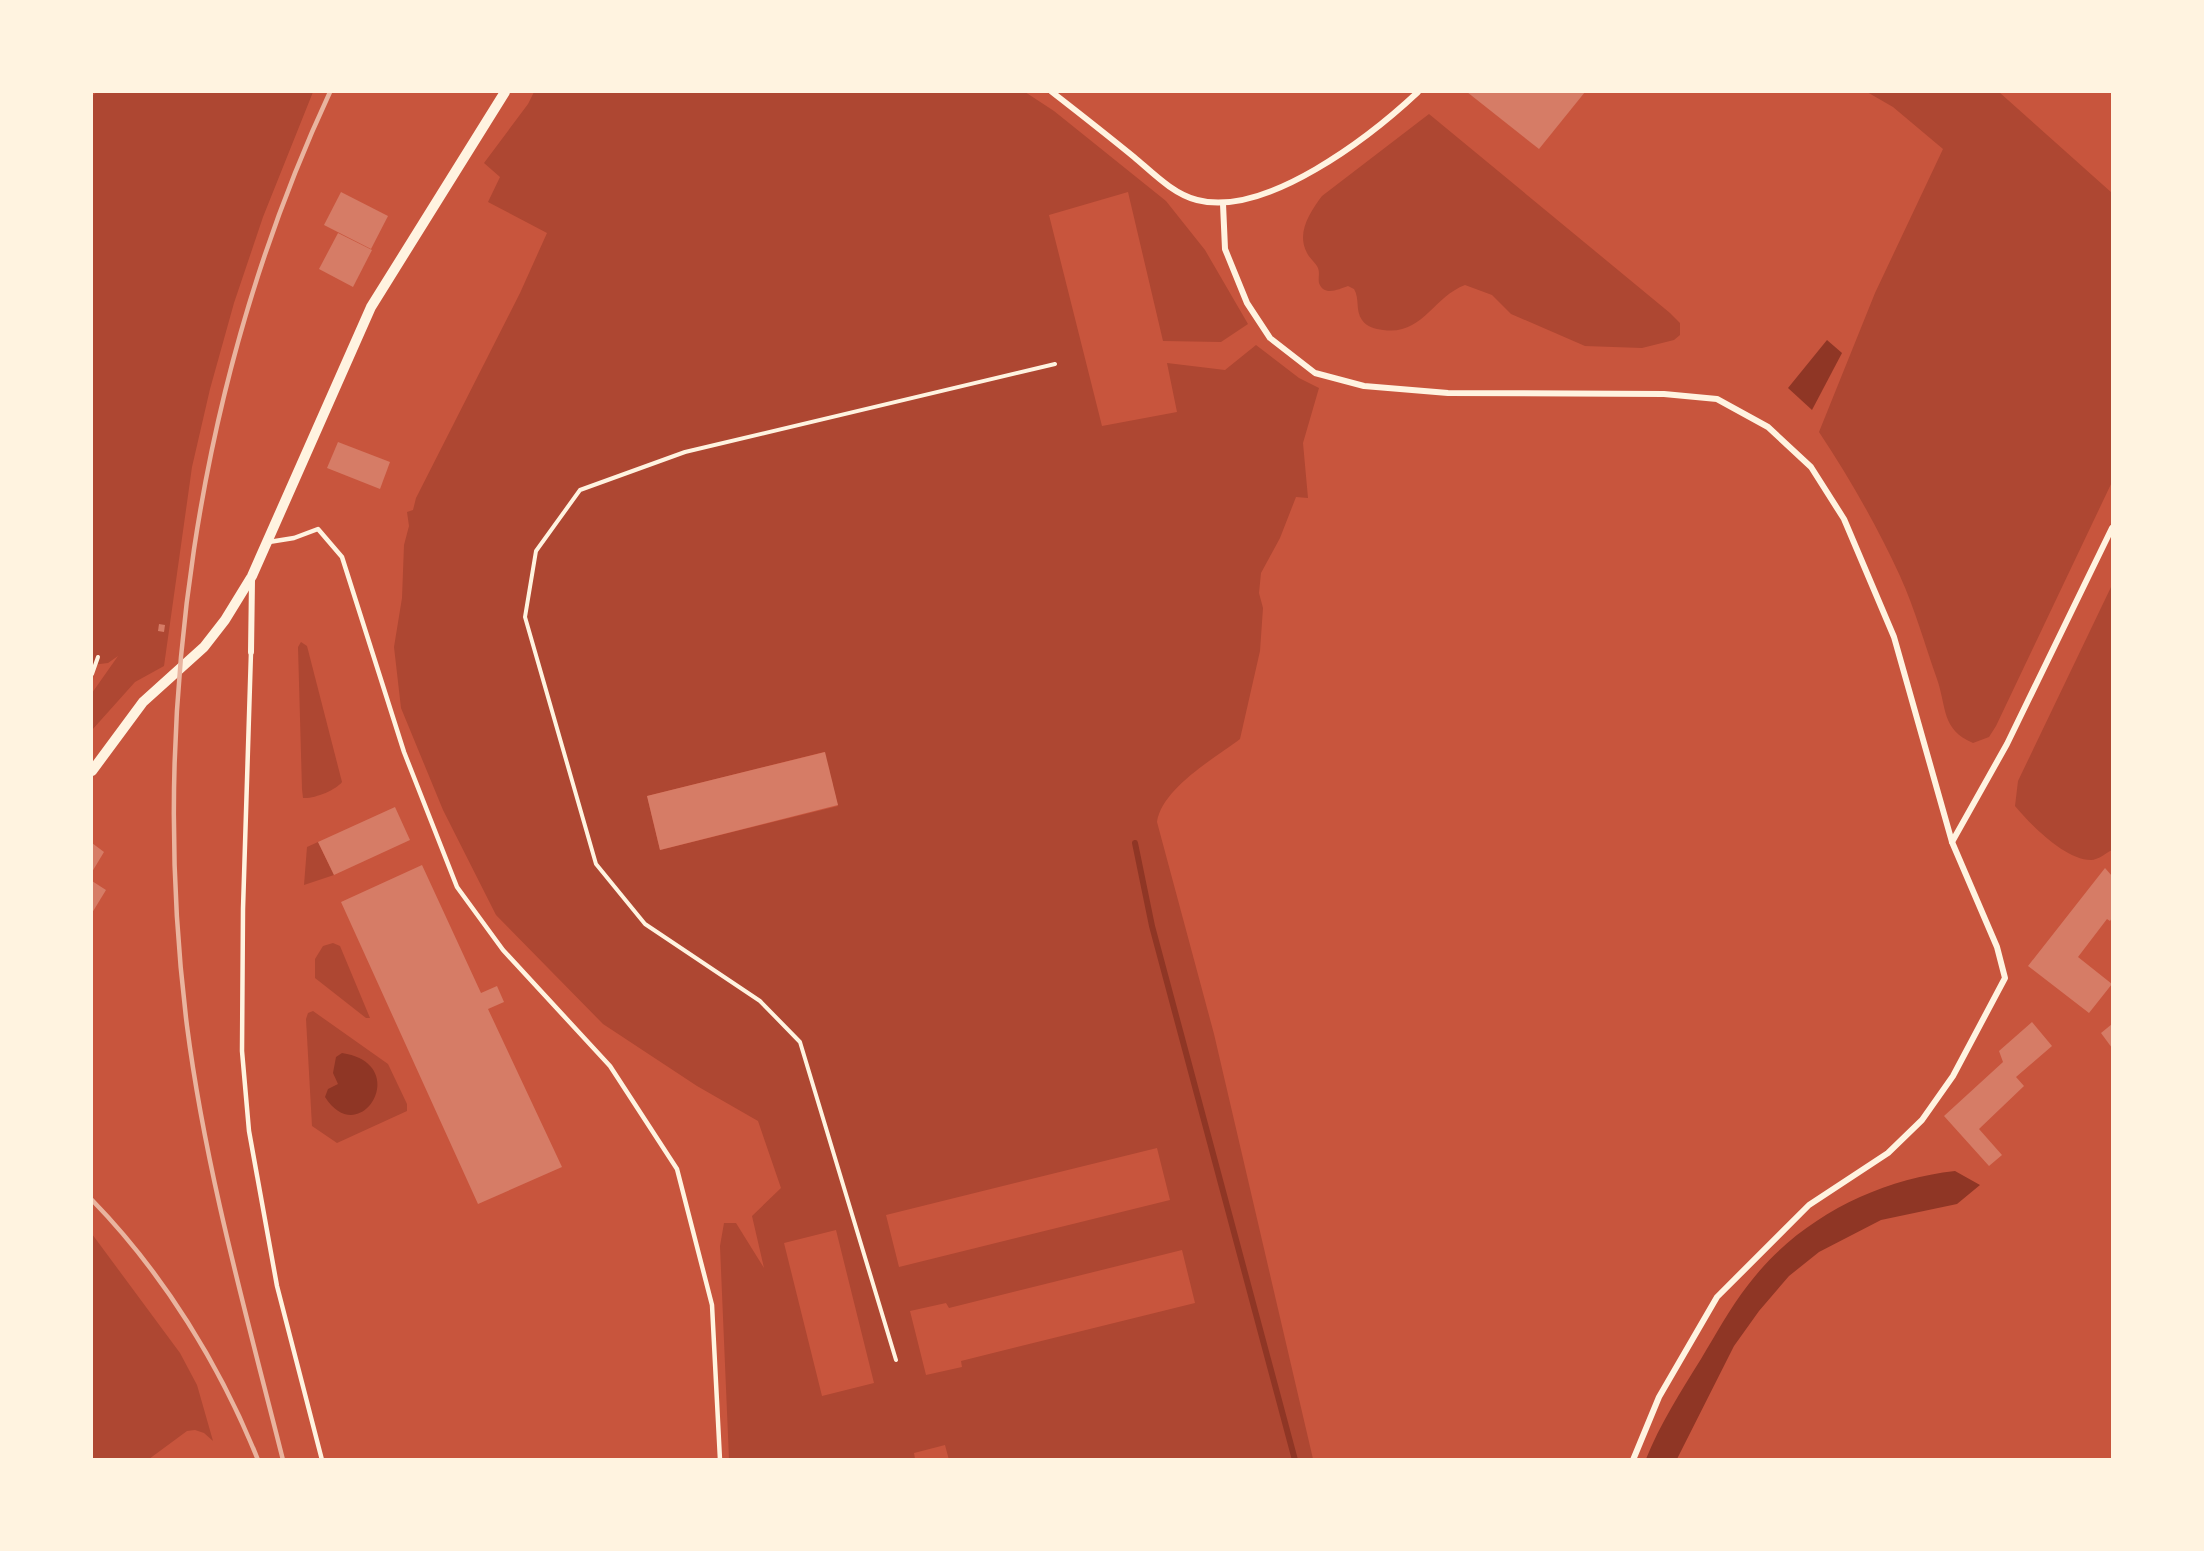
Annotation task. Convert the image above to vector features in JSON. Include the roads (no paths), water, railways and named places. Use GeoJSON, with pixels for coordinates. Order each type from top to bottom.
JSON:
{"type":"FeatureCollection","features":[{"type":"Feature","properties":{"kind":"street"},"geometry":{"type":"LineString","coordinates":[[92,771],[143,702],[204,647],[225,620],[252,576],[371,307],[505,92]]}},
{"type":"Feature","properties":{"kind":"street"},"geometry":{"type":"LineString","coordinates":[[1052,92],[1172,189],[1196,200],[1223,204],[1267,194],[1335,157],[1377,128],[1418,92]]}},
{"type":"Feature","properties":{"kind":"street"},"geometry":{"type":"LineString","coordinates":[[1223,204],[1225,249],[1247,303],[1270,338],[1315,373],[1364,386],[1448,393],[1664,394],[1718,399],[1768,427],[1811,467],[1844,519],[1894,637],[1952,842],[1997,947],[2005,978],[1981,1029],[1953,1076],[1922,1120],[1887,1153],[1809,1205],[1717,1297],[1659,1397],[1633,1460]]}},
{"type":"Feature","properties":{"kind":"street"},"geometry":{"type":"LineString","coordinates":[[1952,842],[2007,744],[2112,528]]}},
{"type":"Feature","properties":{"kind":"street"},"geometry":{"type":"LineString","coordinates":[[251,652],[252,576]]}},
{"type":"Feature","properties":{"kind":"lane"},"geometry":{"type":"LineString","coordinates":[[269,542],[294,538],[318,529],[342,557],[404,752],[457,887],[503,950],[610,1066],[677,1169],[712,1305],[720,1460]]}},
{"type":"Feature","properties":{"kind":"lane"},"geometry":{"type":"LineString","coordinates":[[251,652],[242,1016],[249,1131],[278,1286],[322,1460]]}},
{"type":"Feature","properties":{"kind":"waterway"},"geometry":{"type":"LineString","coordinates":[[1135,843],[1152,926],[1295,1460]]}},
{"type":"Feature","properties":{"kind":"railway"},"geometry":{"type":"LineString","coordinates":[[283,1460],[216,1190],[195,1081],[187,1026],[176,908],[174,789],[180,669],[194,549],[216,431],[246,315],[284,201],[330,92]]}},
{"type":"Feature","properties":{"kind":"railway"},"geometry":{"type":"LineString","coordinates":[[92,1200],[143,1258],[166,1289],[226,1390],[258,1460]]}}]}
